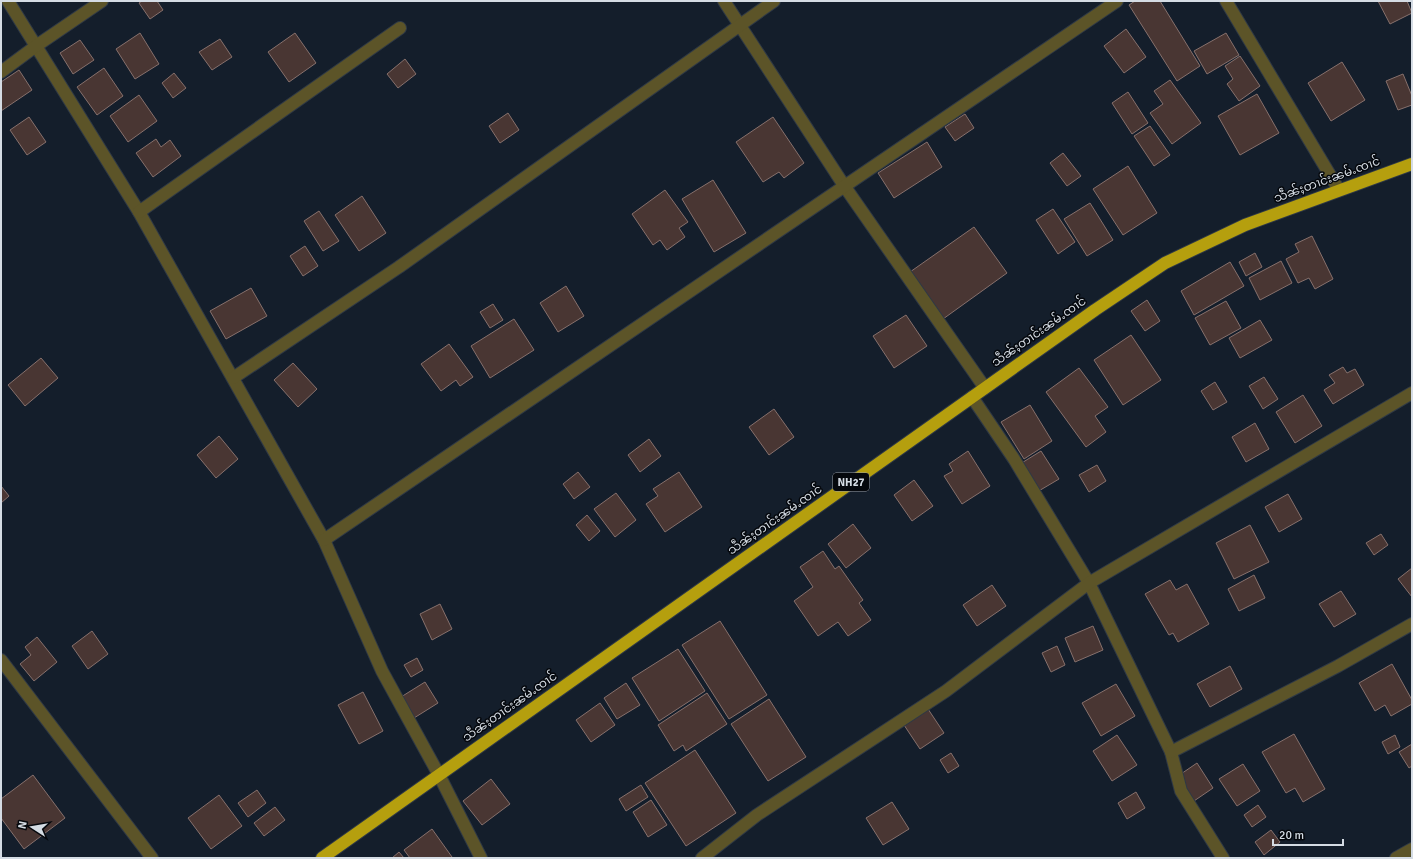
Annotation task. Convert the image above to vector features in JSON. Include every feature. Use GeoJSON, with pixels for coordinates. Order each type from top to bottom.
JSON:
{"type":"FeatureCollection","features":[{"type":"Feature","properties":{"kind":"highway","name":"သဵၼ်ႈတၢင်းၼမ်ႉၸၢင်"},"geometry":{"type":"LineString","coordinates":[[322,858],[972,397],[1165,263],[1245,225],[1412,164]]}},
{"type":"Feature","properties":{"kind":"street"},"geometry":{"type":"LineString","coordinates":[[8,1],[139,212],[324,540],[382,672],[439,775],[481,858]]}},
{"type":"Feature","properties":{"kind":"street"},"geometry":{"type":"LineString","coordinates":[[1,72],[102,1]]}},
{"type":"Feature","properties":{"kind":"street"},"geometry":{"type":"LineString","coordinates":[[724,1],[741,24],[845,186],[985,388]]}},
{"type":"Feature","properties":{"kind":"street"},"geometry":{"type":"LineString","coordinates":[[233,378],[399,267],[774,1]]}},
{"type":"Feature","properties":{"kind":"street"},"geometry":{"type":"LineString","coordinates":[[324,540],[1117,1]]}},
{"type":"Feature","properties":{"kind":"street"},"geometry":{"type":"LineString","coordinates":[[1226,1],[1338,190]]}},
{"type":"Feature","properties":{"kind":"street"},"geometry":{"type":"LineString","coordinates":[[139,212],[400,28]]}},
{"type":"Feature","properties":{"kind":"street"},"geometry":{"type":"LineString","coordinates":[[702,858],[757,815],[946,691],[1089,583],[1412,393]]}},
{"type":"Feature","properties":{"kind":"street"},"geometry":{"type":"LineString","coordinates":[[972,397],[1014,459],[1089,583],[1171,752],[1181,791],[1223,858]]}},
{"type":"Feature","properties":{"kind":"street"},"geometry":{"type":"LineString","coordinates":[[1171,752],[1338,666],[1412,624]]}},
{"type":"Feature","properties":{"kind":"street"},"geometry":{"type":"LineString","coordinates":[[1,660],[152,858]]}},
{"type":"Feature","properties":{"kind":"street"},"geometry":{"type":"LineString","coordinates":[[1396,858],[1412,849]]}},
{"type":"Feature","properties":{"kind":"building"},"geometry":{"type":"Polygon","coordinates":[[[142,1],[157,1],[163,10],[150,19],[139,3],[142,1]]]}},
{"type":"Feature","properties":{"kind":"building"},"geometry":{"type":"Polygon","coordinates":[[[1135,1],[1160,1],[1200,66],[1177,81],[1129,5],[1135,1]]]}},
{"type":"Feature","properties":{"kind":"building"},"geometry":{"type":"Polygon","coordinates":[[[1378,1],[1407,1],[1412,13],[1390,24],[1378,1]]]}},
{"type":"Feature","properties":{"kind":"building"},"geometry":{"type":"Polygon","coordinates":[[[1126,29],[1146,57],[1124,73],[1104,46],[1126,29]]]}},
{"type":"Feature","properties":{"kind":"building"},"geometry":{"type":"Polygon","coordinates":[[[140,33],[159,64],[135,79],[116,49],[140,33]]]}},
{"type":"Feature","properties":{"kind":"building"},"geometry":{"type":"Polygon","coordinates":[[[295,33],[316,63],[289,82],[268,52],[295,33]]]}},
{"type":"Feature","properties":{"kind":"building"},"geometry":{"type":"Polygon","coordinates":[[[1226,33],[1239,55],[1207,74],[1194,51],[1226,33]]]}},
{"type":"Feature","properties":{"kind":"building"},"geometry":{"type":"Polygon","coordinates":[[[220,39],[232,57],[212,70],[199,52],[220,39]]]}},
{"type":"Feature","properties":{"kind":"building"},"geometry":{"type":"Polygon","coordinates":[[[80,40],[94,60],[73,74],[60,53],[80,40]]]}},
{"type":"Feature","properties":{"kind":"building"},"geometry":{"type":"Polygon","coordinates":[[[1240,56],[1260,86],[1239,101],[1227,84],[1233,79],[1225,66],[1240,56]]]}},
{"type":"Feature","properties":{"kind":"building"},"geometry":{"type":"Polygon","coordinates":[[[405,59],[416,74],[398,88],[387,74],[405,59]]]}},
{"type":"Feature","properties":{"kind":"building"},"geometry":{"type":"Polygon","coordinates":[[[1342,62],[1365,100],[1331,121],[1308,83],[1342,62]]]}},
{"type":"Feature","properties":{"kind":"building"},"geometry":{"type":"Polygon","coordinates":[[[104,68],[123,96],[97,115],[77,87],[104,68]]]}},
{"type":"Feature","properties":{"kind":"building"},"geometry":{"type":"Polygon","coordinates":[[[19,70],[32,90],[1,111],[1,82],[19,70]]]}},
{"type":"Feature","properties":{"kind":"building"},"geometry":{"type":"Polygon","coordinates":[[[174,73],[186,88],[173,98],[162,83],[174,73]]]}},
{"type":"Feature","properties":{"kind":"building"},"geometry":{"type":"Polygon","coordinates":[[[1403,74],[1412,96],[1412,105],[1398,110],[1386,81],[1403,74]]]}},
{"type":"Feature","properties":{"kind":"building"},"geometry":{"type":"Polygon","coordinates":[[[1170,80],[1201,123],[1172,144],[1150,113],[1163,104],[1154,91],[1170,80]]]}},
{"type":"Feature","properties":{"kind":"building"},"geometry":{"type":"Polygon","coordinates":[[[1128,92],[1148,123],[1132,134],[1112,103],[1128,92]]]}},
{"type":"Feature","properties":{"kind":"building"},"geometry":{"type":"Polygon","coordinates":[[[1257,94],[1279,133],[1240,155],[1218,116],[1257,94]]]}},
{"type":"Feature","properties":{"kind":"building"},"geometry":{"type":"Polygon","coordinates":[[[139,95],[157,121],[128,142],[110,116],[139,95]]]}},
{"type":"Feature","properties":{"kind":"building"},"geometry":{"type":"Polygon","coordinates":[[[508,113],[519,130],[500,143],[489,126],[508,113]]]}},
{"type":"Feature","properties":{"kind":"building"},"geometry":{"type":"Polygon","coordinates":[[[965,114],[974,128],[955,141],[945,127],[965,114]]]}},
{"type":"Feature","properties":{"kind":"building"},"geometry":{"type":"Polygon","coordinates":[[[29,117],[46,142],[27,155],[10,130],[29,117]]]}},
{"type":"Feature","properties":{"kind":"building"},"geometry":{"type":"Polygon","coordinates":[[[773,117],[804,163],[784,178],[779,172],[763,182],[736,142],[773,117]]]}},
{"type":"Feature","properties":{"kind":"building"},"geometry":{"type":"Polygon","coordinates":[[[1150,126],[1170,155],[1154,166],[1134,136],[1150,126]]]}},
{"type":"Feature","properties":{"kind":"building"},"geometry":{"type":"Polygon","coordinates":[[[156,139],[161,147],[170,140],[181,156],[153,177],[136,153],[156,139]]]}},
{"type":"Feature","properties":{"kind":"building"},"geometry":{"type":"Polygon","coordinates":[[[927,142],[942,167],[894,198],[878,173],[927,142]]]}},
{"type":"Feature","properties":{"kind":"building"},"geometry":{"type":"Polygon","coordinates":[[[1063,153],[1081,176],[1067,186],[1050,163],[1063,153]]]}},
{"type":"Feature","properties":{"kind":"building"},"geometry":{"type":"Polygon","coordinates":[[[1128,166],[1157,213],[1123,235],[1093,189],[1128,166]]]}},
{"type":"Feature","properties":{"kind":"building"},"geometry":{"type":"Polygon","coordinates":[[[713,180],[746,233],[714,252],[682,199],[713,180]]]}},
{"type":"Feature","properties":{"kind":"building"},"geometry":{"type":"Polygon","coordinates":[[[665,190],[688,222],[679,228],[685,237],[667,250],[660,240],[653,245],[632,214],[665,190]]]}},
{"type":"Feature","properties":{"kind":"building"},"geometry":{"type":"Polygon","coordinates":[[[362,196],[386,233],[359,251],[335,215],[362,196]]]}},
{"type":"Feature","properties":{"kind":"building"},"geometry":{"type":"Polygon","coordinates":[[[1090,203],[1113,240],[1087,256],[1064,219],[1090,203]]]}},
{"type":"Feature","properties":{"kind":"building"},"geometry":{"type":"Polygon","coordinates":[[[1053,209],[1075,242],[1058,254],[1036,220],[1053,209]]]}},
{"type":"Feature","properties":{"kind":"building"},"geometry":{"type":"Polygon","coordinates":[[[319,211],[339,241],[323,251],[304,221],[319,211]]]}},
{"type":"Feature","properties":{"kind":"building"},"geometry":{"type":"Polygon","coordinates":[[[974,227],[1007,273],[943,319],[910,272],[974,227]]]}},
{"type":"Feature","properties":{"kind":"building"},"geometry":{"type":"Polygon","coordinates":[[[1312,236],[1333,279],[1315,289],[1309,278],[1298,283],[1286,259],[1299,252],[1295,244],[1312,236]]]}},
{"type":"Feature","properties":{"kind":"building"},"geometry":{"type":"Polygon","coordinates":[[[305,246],[318,266],[303,276],[290,256],[305,246]]]}},
{"type":"Feature","properties":{"kind":"building"},"geometry":{"type":"Polygon","coordinates":[[[1255,253],[1262,267],[1246,276],[1239,262],[1255,253]]]}},
{"type":"Feature","properties":{"kind":"building"},"geometry":{"type":"Polygon","coordinates":[[[1281,261],[1292,283],[1260,300],[1249,278],[1281,261]]]}},
{"type":"Feature","properties":{"kind":"building"},"geometry":{"type":"Polygon","coordinates":[[[1230,262],[1244,286],[1194,315],[1181,291],[1230,262]]]}},
{"type":"Feature","properties":{"kind":"building"},"geometry":{"type":"Polygon","coordinates":[[[566,286],[584,316],[558,332],[540,303],[566,286]]]}},
{"type":"Feature","properties":{"kind":"building"},"geometry":{"type":"Polygon","coordinates":[[[251,288],[267,316],[226,339],[210,311],[251,288]]]}},
{"type":"Feature","properties":{"kind":"building"},"geometry":{"type":"Polygon","coordinates":[[[1147,300],[1160,321],[1145,331],[1131,311],[1147,300]]]}},
{"type":"Feature","properties":{"kind":"building"},"geometry":{"type":"Polygon","coordinates":[[[1226,301],[1241,328],[1210,345],[1195,318],[1226,301]]]}},
{"type":"Feature","properties":{"kind":"building"},"geometry":{"type":"Polygon","coordinates":[[[493,304],[503,320],[490,328],[480,312],[493,304]]]}},
{"type":"Feature","properties":{"kind":"building"},"geometry":{"type":"Polygon","coordinates":[[[906,315],[927,346],[894,368],[873,336],[906,315]]]}},
{"type":"Feature","properties":{"kind":"building"},"geometry":{"type":"Polygon","coordinates":[[[514,319],[534,350],[490,378],[471,346],[514,319]]]}},
{"type":"Feature","properties":{"kind":"building"},"geometry":{"type":"Polygon","coordinates":[[[1260,320],[1272,340],[1240,358],[1229,338],[1260,320]]]}},
{"type":"Feature","properties":{"kind":"building"},"geometry":{"type":"Polygon","coordinates":[[[1131,335],[1161,380],[1123,405],[1094,360],[1131,335]]]}},
{"type":"Feature","properties":{"kind":"building"},"geometry":{"type":"Polygon","coordinates":[[[449,344],[473,377],[460,386],[456,380],[441,391],[421,364],[449,344]]]}},
{"type":"Feature","properties":{"kind":"building"},"geometry":{"type":"Polygon","coordinates":[[[41,358],[58,378],[25,406],[8,385],[41,358]]]}},
{"type":"Feature","properties":{"kind":"building"},"geometry":{"type":"Polygon","coordinates":[[[293,363],[317,389],[298,407],[274,380],[293,363]]]}},
{"type":"Feature","properties":{"kind":"building"},"geometry":{"type":"Polygon","coordinates":[[[1343,367],[1347,373],[1355,369],[1364,385],[1333,404],[1324,390],[1335,383],[1329,375],[1343,367]]]}},
{"type":"Feature","properties":{"kind":"building"},"geometry":{"type":"Polygon","coordinates":[[[1079,368],[1108,407],[1095,416],[1106,432],[1086,447],[1046,392],[1079,368]]]}},
{"type":"Feature","properties":{"kind":"building"},"geometry":{"type":"Polygon","coordinates":[[[1264,377],[1278,399],[1263,409],[1249,386],[1264,377]]]}},
{"type":"Feature","properties":{"kind":"building"},"geometry":{"type":"Polygon","coordinates":[[[1215,382],[1227,402],[1213,410],[1201,391],[1215,382]]]}},
{"type":"Feature","properties":{"kind":"building"},"geometry":{"type":"Polygon","coordinates":[[[1303,395],[1322,426],[1295,443],[1276,412],[1303,395]]]}},
{"type":"Feature","properties":{"kind":"building"},"geometry":{"type":"Polygon","coordinates":[[[1030,405],[1052,441],[1024,459],[1001,422],[1030,405]]]}},
{"type":"Feature","properties":{"kind":"building"},"geometry":{"type":"Polygon","coordinates":[[[774,409],[794,437],[769,455],[749,427],[774,409]]]}},
{"type":"Feature","properties":{"kind":"building"},"geometry":{"type":"Polygon","coordinates":[[[1255,423],[1269,449],[1246,462],[1232,437],[1255,423]]]}},
{"type":"Feature","properties":{"kind":"building"},"geometry":{"type":"Polygon","coordinates":[[[219,436],[238,459],[216,478],[197,455],[219,436]]]}},
{"type":"Feature","properties":{"kind":"building"},"geometry":{"type":"Polygon","coordinates":[[[649,439],[661,456],[640,472],[628,455],[649,439]]]}},
{"type":"Feature","properties":{"kind":"building"},"geometry":{"type":"Polygon","coordinates":[[[968,451],[990,486],[962,504],[944,476],[953,471],[949,464],[968,451]]]}},
{"type":"Feature","properties":{"kind":"building"},"geometry":{"type":"Polygon","coordinates":[[[1041,451],[1059,479],[1037,492],[1020,464],[1041,451]]]}},
{"type":"Feature","properties":{"kind":"building"},"geometry":{"type":"Polygon","coordinates":[[[1097,465],[1106,481],[1089,492],[1079,475],[1097,465]]]}},
{"type":"Feature","properties":{"kind":"building"},"geometry":{"type":"Polygon","coordinates":[[[578,472],[590,487],[574,499],[563,484],[578,472]]]}},
{"type":"Feature","properties":{"kind":"building"},"geometry":{"type":"Polygon","coordinates":[[[679,472],[702,507],[665,532],[646,504],[658,496],[653,489],[679,472]]]}},
{"type":"Feature","properties":{"kind":"building"},"geometry":{"type":"Polygon","coordinates":[[[914,480],[933,506],[912,521],[894,495],[914,480]]]}},
{"type":"Feature","properties":{"kind":"building"},"geometry":{"type":"Polygon","coordinates":[[[1,486],[9,496],[1,503],[1,486]]]}},
{"type":"Feature","properties":{"kind":"building"},"geometry":{"type":"Polygon","coordinates":[[[616,493],[636,520],[615,537],[594,509],[616,493]]]}},
{"type":"Feature","properties":{"kind":"building"},"geometry":{"type":"Polygon","coordinates":[[[1288,494],[1302,519],[1279,532],[1265,507],[1288,494]]]}},
{"type":"Feature","properties":{"kind":"building"},"geometry":{"type":"Polygon","coordinates":[[[587,515],[600,531],[589,541],[576,525],[587,515]]]}},
{"type":"Feature","properties":{"kind":"building"},"geometry":{"type":"Polygon","coordinates":[[[853,524],[871,548],[846,568],[828,544],[853,524]]]}},
{"type":"Feature","properties":{"kind":"building"},"geometry":{"type":"Polygon","coordinates":[[[1250,525],[1269,562],[1234,579],[1216,543],[1250,525]]]}},
{"type":"Feature","properties":{"kind":"building"},"geometry":{"type":"Polygon","coordinates":[[[1381,534],[1388,545],[1374,555],[1366,543],[1381,534]]]}},
{"type":"Feature","properties":{"kind":"building"},"geometry":{"type":"Polygon","coordinates":[[[823,551],[835,569],[839,566],[863,600],[859,603],[871,620],[848,636],[838,622],[818,636],[794,601],[813,587],[800,567],[823,551]]]}},
{"type":"Feature","properties":{"kind":"building"},"geometry":{"type":"Polygon","coordinates":[[[1412,568],[1412,597],[1398,579],[1412,568]]]}},
{"type":"Feature","properties":{"kind":"building"},"geometry":{"type":"Polygon","coordinates":[[[1254,575],[1265,598],[1239,611],[1228,589],[1254,575]]]}},
{"type":"Feature","properties":{"kind":"building"},"geometry":{"type":"Polygon","coordinates":[[[1170,580],[1176,590],[1187,584],[1209,624],[1178,642],[1173,633],[1169,635],[1145,594],[1170,580]]]}},
{"type":"Feature","properties":{"kind":"building"},"geometry":{"type":"Polygon","coordinates":[[[992,585],[1006,606],[977,626],[963,605],[992,585]]]}},
{"type":"Feature","properties":{"kind":"building"},"geometry":{"type":"Polygon","coordinates":[[[1341,591],[1356,614],[1334,627],[1319,604],[1341,591]]]}},
{"type":"Feature","properties":{"kind":"building"},"geometry":{"type":"Polygon","coordinates":[[[440,604],[452,629],[432,640],[420,614],[440,604]]]}},
{"type":"Feature","properties":{"kind":"building"},"geometry":{"type":"Polygon","coordinates":[[[720,621],[767,695],[729,719],[682,645],[720,621]]]}},
{"type":"Feature","properties":{"kind":"building"},"geometry":{"type":"Polygon","coordinates":[[[1093,626],[1103,650],[1075,662],[1065,638],[1093,626]]]}},
{"type":"Feature","properties":{"kind":"building"},"geometry":{"type":"Polygon","coordinates":[[[92,631],[108,654],[88,669],[72,646],[92,631]]]}},
{"type":"Feature","properties":{"kind":"building"},"geometry":{"type":"Polygon","coordinates":[[[37,637],[57,662],[34,681],[20,664],[31,655],[25,647],[37,637]]]}},
{"type":"Feature","properties":{"kind":"building"},"geometry":{"type":"Polygon","coordinates":[[[1057,646],[1065,665],[1051,672],[1042,653],[1057,646]]]}},
{"type":"Feature","properties":{"kind":"building"},"geometry":{"type":"Polygon","coordinates":[[[678,649],[705,691],[659,721],[632,678],[678,649]]]}},
{"type":"Feature","properties":{"kind":"building"},"geometry":{"type":"Polygon","coordinates":[[[417,658],[423,670],[411,677],[404,665],[417,658]]]}},
{"type":"Feature","properties":{"kind":"building"},"geometry":{"type":"Polygon","coordinates":[[[1392,664],[1412,700],[1412,704],[1391,716],[1385,705],[1375,711],[1359,683],[1392,664]]]}},
{"type":"Feature","properties":{"kind":"building"},"geometry":{"type":"Polygon","coordinates":[[[1230,666],[1242,689],[1210,707],[1197,684],[1230,666]]]}},
{"type":"Feature","properties":{"kind":"building"},"geometry":{"type":"Polygon","coordinates":[[[425,682],[438,703],[414,718],[401,697],[425,682]]]}},
{"type":"Feature","properties":{"kind":"building"},"geometry":{"type":"Polygon","coordinates":[[[626,683],[640,705],[617,719],[604,698],[626,683]]]}},
{"type":"Feature","properties":{"kind":"building"},"geometry":{"type":"Polygon","coordinates":[[[1116,684],[1135,716],[1101,736],[1082,703],[1116,684]]]}},
{"type":"Feature","properties":{"kind":"building"},"geometry":{"type":"Polygon","coordinates":[[[363,692],[383,731],[359,744],[338,705],[363,692]]]}},
{"type":"Feature","properties":{"kind":"building"},"geometry":{"type":"Polygon","coordinates":[[[707,693],[727,724],[686,751],[683,745],[674,751],[658,725],[707,693]]]}},
{"type":"Feature","properties":{"kind":"building"},"geometry":{"type":"Polygon","coordinates":[[[769,699],[806,757],[768,781],[731,724],[769,699]]]}},
{"type":"Feature","properties":{"kind":"building"},"geometry":{"type":"Polygon","coordinates":[[[600,703],[615,725],[591,742],[576,720],[600,703]]]}},
{"type":"Feature","properties":{"kind":"building"},"geometry":{"type":"Polygon","coordinates":[[[928,709],[944,733],[920,749],[904,725],[928,709]]]}},
{"type":"Feature","properties":{"kind":"building"},"geometry":{"type":"Polygon","coordinates":[[[1294,734],[1325,789],[1303,802],[1295,788],[1286,793],[1262,752],[1294,734]]]}},
{"type":"Feature","properties":{"kind":"building"},"geometry":{"type":"Polygon","coordinates":[[[1117,735],[1137,765],[1112,781],[1093,751],[1117,735]]]}},
{"type":"Feature","properties":{"kind":"building"},"geometry":{"type":"Polygon","coordinates":[[[1395,735],[1400,747],[1388,754],[1382,742],[1395,735]]]}},
{"type":"Feature","properties":{"kind":"building"},"geometry":{"type":"Polygon","coordinates":[[[1412,744],[1412,766],[1409,768],[1399,752],[1412,744]]]}},
{"type":"Feature","properties":{"kind":"building"},"geometry":{"type":"Polygon","coordinates":[[[695,750],[736,813],[686,846],[645,783],[695,750]]]}},
{"type":"Feature","properties":{"kind":"building"},"geometry":{"type":"Polygon","coordinates":[[[951,753],[959,766],[948,773],[940,760],[951,753]]]}},
{"type":"Feature","properties":{"kind":"building"},"geometry":{"type":"Polygon","coordinates":[[[1197,763],[1213,788],[1194,801],[1178,776],[1197,763]]]}},
{"type":"Feature","properties":{"kind":"building"},"geometry":{"type":"Polygon","coordinates":[[[1243,764],[1260,791],[1237,806],[1219,779],[1243,764]]]}},
{"type":"Feature","properties":{"kind":"building"},"geometry":{"type":"Polygon","coordinates":[[[33,775],[65,818],[24,849],[1,818],[1,799],[33,775]]]}},
{"type":"Feature","properties":{"kind":"building"},"geometry":{"type":"Polygon","coordinates":[[[491,779],[510,804],[482,825],[463,801],[491,779]]]}},
{"type":"Feature","properties":{"kind":"building"},"geometry":{"type":"Polygon","coordinates":[[[641,785],[648,797],[626,811],[619,799],[641,785]]]}},
{"type":"Feature","properties":{"kind":"building"},"geometry":{"type":"Polygon","coordinates":[[[257,790],[266,803],[248,817],[238,803],[257,790]]]}},
{"type":"Feature","properties":{"kind":"building"},"geometry":{"type":"Polygon","coordinates":[[[1136,792],[1145,808],[1127,819],[1118,803],[1136,792]]]}},
{"type":"Feature","properties":{"kind":"building"},"geometry":{"type":"Polygon","coordinates":[[[219,795],[242,826],[211,849],[188,818],[219,795]]]}},
{"type":"Feature","properties":{"kind":"building"},"geometry":{"type":"Polygon","coordinates":[[[651,800],[667,825],[648,837],[633,812],[651,800]]]}},
{"type":"Feature","properties":{"kind":"building"},"geometry":{"type":"Polygon","coordinates":[[[892,802],[909,829],[883,845],[866,818],[892,802]]]}},
{"type":"Feature","properties":{"kind":"building"},"geometry":{"type":"Polygon","coordinates":[[[1258,805],[1266,817],[1252,827],[1244,815],[1258,805]]]}},
{"type":"Feature","properties":{"kind":"building"},"geometry":{"type":"Polygon","coordinates":[[[275,807],[285,820],[264,836],[254,823],[275,807]]]}},
{"type":"Feature","properties":{"kind":"building"},"geometry":{"type":"Polygon","coordinates":[[[432,829],[452,857],[410,858],[404,850],[432,829]]]}},
{"type":"Feature","properties":{"kind":"building"},"geometry":{"type":"Polygon","coordinates":[[[1271,830],[1280,842],[1264,855],[1255,842],[1271,830]]]}},
{"type":"Feature","properties":{"kind":"building"},"geometry":{"type":"Polygon","coordinates":[[[399,852],[404,858],[392,858],[399,852]]]}}]}
